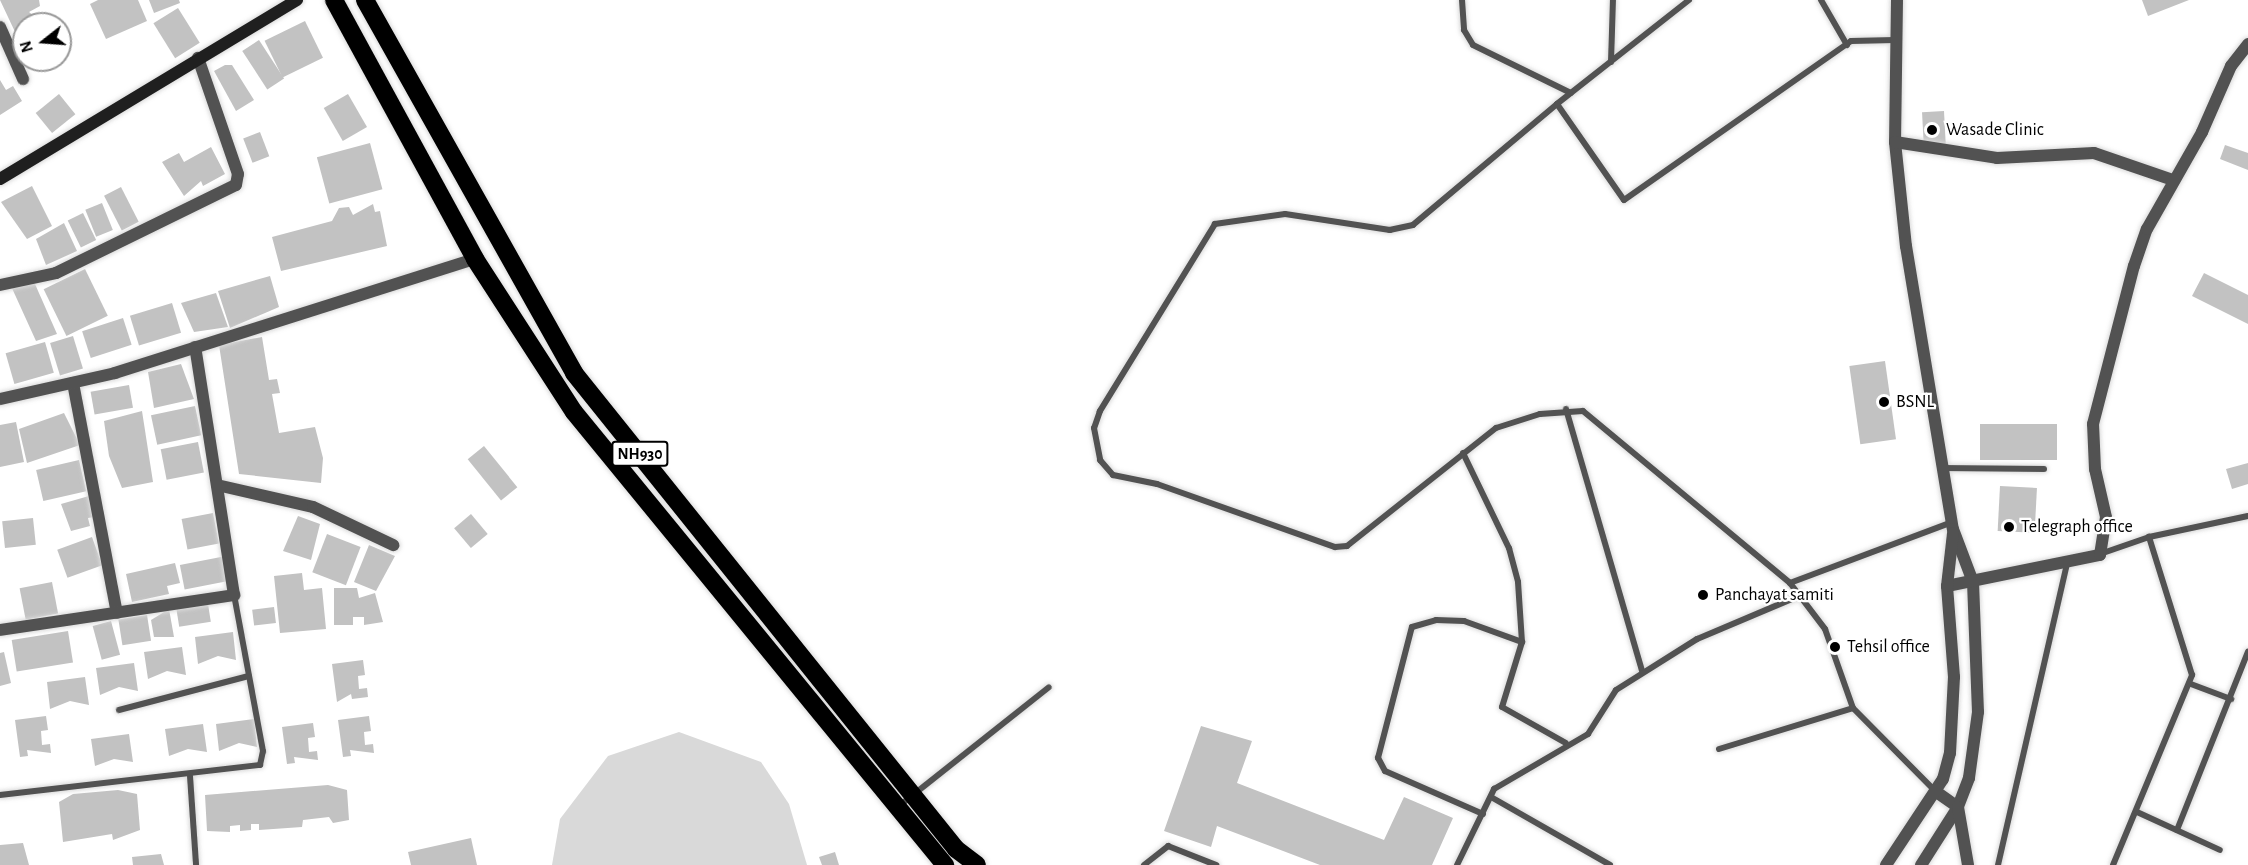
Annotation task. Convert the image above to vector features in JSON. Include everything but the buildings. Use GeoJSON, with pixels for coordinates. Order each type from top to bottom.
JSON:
{"type":"FeatureCollection","features":[{"type":"Feature","properties":{"kind":"highway","name":"NH930"},"geometry":{"type":"LineString","coordinates":[[334,0],[475,259],[574,412],[945,865]]}},
{"type":"Feature","properties":{"kind":"highway","name":"NH930"},"geometry":{"type":"LineString","coordinates":[[365,0],[565,359],[956,849],[977,865]]}},
{"type":"Feature","properties":{"kind":"street"},"geometry":{"type":"LineString","coordinates":[[0,179],[297,0]]}},
{"type":"Feature","properties":{"kind":"street"},"geometry":{"type":"LineString","coordinates":[[1897,0],[1894,40],[1895,142],[1953,526],[1973,582],[1978,712],[1976,749],[1958,807],[1921,865]]}},
{"type":"Feature","properties":{"kind":"street"},"geometry":{"type":"LineString","coordinates":[[0,27],[23,79]]}},
{"type":"Feature","properties":{"kind":"street"},"geometry":{"type":"LineString","coordinates":[[1947,586],[2100,555],[2106,517],[2095,470],[2093,424],[2134,266],[2173,180],[2230,66],[2248,44]]}},
{"type":"Feature","properties":{"kind":"street"},"geometry":{"type":"LineString","coordinates":[[0,285],[57,273],[236,185],[238,174],[198,58]]}},
{"type":"Feature","properties":{"kind":"street"},"geometry":{"type":"LineString","coordinates":[[1895,142],[1997,158],[2094,153],[2173,180]]}},
{"type":"Feature","properties":{"kind":"street"},"geometry":{"type":"LineString","coordinates":[[0,399],[73,382],[195,348],[475,259]]}},
{"type":"Feature","properties":{"kind":"street"},"geometry":{"type":"LineString","coordinates":[[0,630],[234,595],[195,348]]}},
{"type":"Feature","properties":{"kind":"street"},"geometry":{"type":"LineString","coordinates":[[73,382],[117,613]]}},
{"type":"Feature","properties":{"kind":"street"},"geometry":{"type":"LineString","coordinates":[[217,485],[313,507],[393,545]]}},
{"type":"Feature","properties":{"kind":"street"},"geometry":{"type":"LineString","coordinates":[[1886,865],[1935,791],[1950,753],[1954,703],[1947,586],[1953,526]]}},
{"type":"Feature","properties":{"kind":"street"},"geometry":{"type":"LineString","coordinates":[[1935,791],[1958,807],[1968,865]]}},
{"type":"Feature","properties":{"kind":"lane"},"geometry":{"type":"LineString","coordinates":[[1462,0],[1464,30],[1473,45],[1572,93]]}},
{"type":"Feature","properties":{"kind":"lane"},"geometry":{"type":"LineString","coordinates":[[1611,62],[1613,0]]}},
{"type":"Feature","properties":{"kind":"lane"},"geometry":{"type":"LineString","coordinates":[[1689,0],[1557,104],[1413,225],[1390,230],[1285,214],[1215,224],[1094,428],[1101,460],[1113,475],[1156,484],[1335,547],[1358,542],[1463,453],[1515,419],[1566,409],[1595,417],[1790,583],[1825,629],[1853,708],[1935,791]]}},
{"type":"Feature","properties":{"kind":"lane"},"geometry":{"type":"LineString","coordinates":[[1821,0],[1847,45]]}},
{"type":"Feature","properties":{"kind":"lane"},"geometry":{"type":"LineString","coordinates":[[1557,104],[1624,200],[1847,45],[1861,38],[1894,40]]}},
{"type":"Feature","properties":{"kind":"lane"},"geometry":{"type":"LineString","coordinates":[[1566,409],[1642,670]]}},
{"type":"Feature","properties":{"kind":"lane"},"geometry":{"type":"LineString","coordinates":[[1463,453],[1515,566],[1522,642],[1502,707],[1566,743]]}},
{"type":"Feature","properties":{"kind":"lane"},"geometry":{"type":"LineString","coordinates":[[1943,468],[2044,469]]}},
{"type":"Feature","properties":{"kind":"lane"},"geometry":{"type":"LineString","coordinates":[[2100,555],[2149,537],[2247,516],[2248,524]]}},
{"type":"Feature","properties":{"kind":"lane"},"geometry":{"type":"LineString","coordinates":[[1790,583],[1953,526]]}},
{"type":"Feature","properties":{"kind":"lane"},"geometry":{"type":"LineString","coordinates":[[2113,865],[2191,684],[2192,669],[2149,537]]}},
{"type":"Feature","properties":{"kind":"lane"},"geometry":{"type":"LineString","coordinates":[[1998,865],[2067,563]]}},
{"type":"Feature","properties":{"kind":"lane"},"geometry":{"type":"LineString","coordinates":[[0,795],[190,776],[260,765],[264,751],[234,595]]}},
{"type":"Feature","properties":{"kind":"lane"},"geometry":{"type":"LineString","coordinates":[[1457,865],[1498,785],[1566,743],[1588,735],[1616,690],[1642,670],[1696,639],[1801,596]]}},
{"type":"Feature","properties":{"kind":"lane"},"geometry":{"type":"LineString","coordinates":[[1483,814],[1385,771],[1378,758],[1412,627],[1432,620],[1464,621],[1522,642]]}},
{"type":"Feature","properties":{"kind":"lane"},"geometry":{"type":"LineString","coordinates":[[2177,830],[2248,652]]}},
{"type":"Feature","properties":{"kind":"lane"},"geometry":{"type":"LineString","coordinates":[[119,710],[249,676]]}},
{"type":"Feature","properties":{"kind":"lane"},"geometry":{"type":"LineString","coordinates":[[2191,684],[2231,699]]}},
{"type":"Feature","properties":{"kind":"lane"},"geometry":{"type":"LineString","coordinates":[[898,808],[1049,687]]}},
{"type":"Feature","properties":{"kind":"lane"},"geometry":{"type":"LineString","coordinates":[[1719,749],[1853,708]]}},
{"type":"Feature","properties":{"kind":"lane"},"geometry":{"type":"LineString","coordinates":[[190,776],[196,865]]}},
{"type":"Feature","properties":{"kind":"lane"},"geometry":{"type":"LineString","coordinates":[[1491,797],[1610,865]]}},
{"type":"Feature","properties":{"kind":"lane"},"geometry":{"type":"LineString","coordinates":[[2136,812],[2220,850]]}},
{"type":"Feature","properties":{"kind":"lane"},"geometry":{"type":"LineString","coordinates":[[1144,865],[1168,846],[1215,865]]}},
{"type":"Feature","properties":{"kind":"shaded area"},"geometry":{"type":"Polygon","coordinates":[[[679,732],[761,762],[789,804],[807,865],[552,865],[560,819],[608,756],[679,732]]]}},
{"type":"Feature","properties":{"kind":"place","name":"Wasade Clinic"},"geometry":{"type":"Point","coordinates":[1932,130]}},
{"type":"Feature","properties":{"kind":"place","name":"BSNL"},"geometry":{"type":"Point","coordinates":[1884,402]}},
{"type":"Feature","properties":{"kind":"place","name":"Telegraph office"},"geometry":{"type":"Point","coordinates":[2009,527]}},
{"type":"Feature","properties":{"kind":"place","name":"Panchayat samiti"},"geometry":{"type":"Point","coordinates":[1703,595]}},
{"type":"Feature","properties":{"kind":"place","name":"Tehsil office"},"geometry":{"type":"Point","coordinates":[1835,647]}}]}
